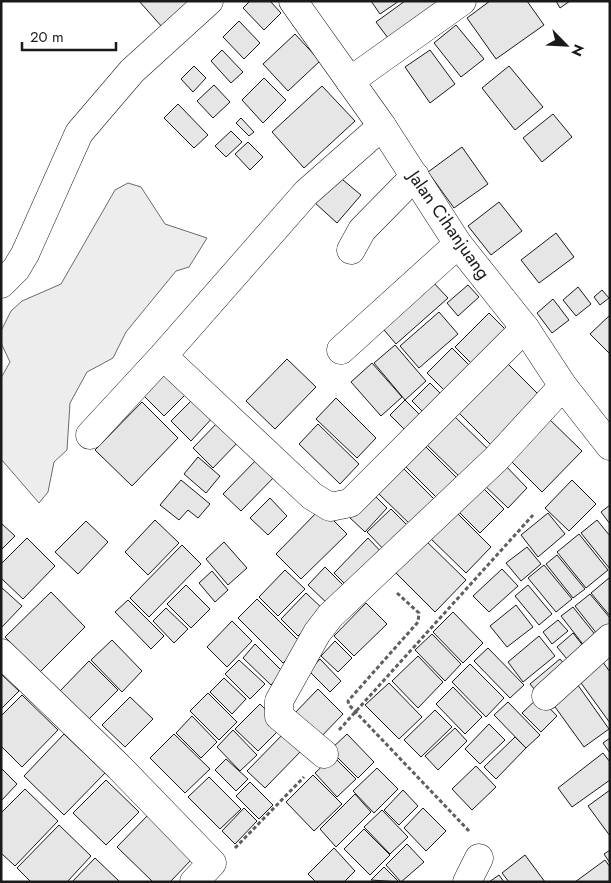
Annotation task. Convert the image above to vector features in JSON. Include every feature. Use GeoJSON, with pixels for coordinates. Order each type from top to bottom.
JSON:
{"type":"FeatureCollection","features":[{"type":"Feature","properties":{"kind":"street"},"geometry":{"type":"LineString","coordinates":[[1,284],[16,270],[25,254],[79,133],[132,71],[209,1]]}},
{"type":"Feature","properties":{"kind":"street","name":"Jalan Cihanjuang"},"geometry":{"type":"LineString","coordinates":[[293,1],[382,126],[458,244],[524,328],[563,386],[610,446]]}},
{"type":"Feature","properties":{"kind":"street"},"geometry":{"type":"LineString","coordinates":[[350,80],[462,1]]}},
{"type":"Feature","properties":{"kind":"street"},"geometry":{"type":"LineString","coordinates":[[90,436],[306,193],[382,126]]}},
{"type":"Feature","properties":{"kind":"street"},"geometry":{"type":"LineString","coordinates":[[351,250],[362,230],[414,176]]}},
{"type":"Feature","properties":{"kind":"street"},"geometry":{"type":"LineString","coordinates":[[341,350],[458,244]]}},
{"type":"Feature","properties":{"kind":"street"},"geometry":{"type":"LineString","coordinates":[[163,356],[312,496],[330,507],[350,503],[524,328]]}},
{"type":"Feature","properties":{"kind":"street"},"geometry":{"type":"LineString","coordinates":[[324,754],[279,716],[279,701],[317,633],[330,616],[374,573],[496,459],[563,386]]}},
{"type":"Feature","properties":{"kind":"street"},"geometry":{"type":"LineString","coordinates":[[546,696],[610,638]]}},
{"type":"Feature","properties":{"kind":"street"},"geometry":{"type":"LineString","coordinates":[[1,653],[119,767],[203,872]]}},
{"type":"Feature","properties":{"kind":"path"},"geometry":{"type":"LineString","coordinates":[[203,872],[230,853],[280,804],[324,754],[338,730],[533,515]]}},
{"type":"Feature","properties":{"kind":"path"},"geometry":{"type":"LineString","coordinates":[[374,573],[419,612],[419,617],[418,622],[348,701],[349,705],[469,829],[477,843],[473,870]]}},
{"type":"Feature","properties":{"kind":"shaded area"},"geometry":{"type":"Polygon","coordinates":[[[128,183],[141,187],[165,224],[207,238],[189,267],[176,271],[126,332],[113,358],[87,372],[70,403],[67,450],[54,462],[48,492],[39,503],[1,459],[1,378],[10,362],[1,343],[1,331],[11,311],[22,301],[61,284],[115,190],[128,183]]]}},
{"type":"Feature","properties":{"kind":"building"},"geometry":{"type":"Polygon","coordinates":[[[139,1],[186,1],[189,4],[163,28],[139,1]]]}},
{"type":"Feature","properties":{"kind":"building"},"geometry":{"type":"Polygon","coordinates":[[[250,1],[270,1],[281,13],[264,30],[243,8],[250,1]]]}},
{"type":"Feature","properties":{"kind":"building"},"geometry":{"type":"Polygon","coordinates":[[[371,1],[399,1],[380,14],[371,1]]]}},
{"type":"Feature","properties":{"kind":"building"},"geometry":{"type":"Polygon","coordinates":[[[405,1],[446,1],[391,42],[376,22],[405,1]]]}},
{"type":"Feature","properties":{"kind":"building"},"geometry":{"type":"Polygon","coordinates":[[[490,1],[527,1],[544,25],[496,59],[467,18],[490,1]]]}},
{"type":"Feature","properties":{"kind":"building"},"geometry":{"type":"Polygon","coordinates":[[[556,1],[570,1],[560,8],[556,1]]]}},
{"type":"Feature","properties":{"kind":"building"},"geometry":{"type":"Polygon","coordinates":[[[239,21],[260,43],[244,59],[223,37],[239,21]]]}},
{"type":"Feature","properties":{"kind":"building"},"geometry":{"type":"Polygon","coordinates":[[[456,25],[484,59],[461,77],[434,43],[456,25]]]}},
{"type":"Feature","properties":{"kind":"building"},"geometry":{"type":"Polygon","coordinates":[[[295,34],[320,61],[288,91],[263,64],[295,34]]]}},
{"type":"Feature","properties":{"kind":"building"},"geometry":{"type":"Polygon","coordinates":[[[222,50],[243,72],[231,83],[211,61],[222,50]]]}},
{"type":"Feature","properties":{"kind":"building"},"geometry":{"type":"Polygon","coordinates":[[[430,50],[455,84],[430,103],[405,67],[430,50]]]}},
{"type":"Feature","properties":{"kind":"building"},"geometry":{"type":"Polygon","coordinates":[[[194,66],[206,78],[193,92],[181,79],[194,66]]]}},
{"type":"Feature","properties":{"kind":"building"},"geometry":{"type":"Polygon","coordinates":[[[509,66],[543,107],[515,130],[482,88],[509,66]]]}},
{"type":"Feature","properties":{"kind":"building"},"geometry":{"type":"Polygon","coordinates":[[[264,78],[286,100],[263,123],[242,100],[264,78]]]}},
{"type":"Feature","properties":{"kind":"building"},"geometry":{"type":"Polygon","coordinates":[[[214,85],[230,102],[213,118],[197,101],[214,85]]]}},
{"type":"Feature","properties":{"kind":"building"},"geometry":{"type":"Polygon","coordinates":[[[322,86],[355,121],[304,168],[272,132],[322,86]]]}},
{"type":"Feature","properties":{"kind":"building"},"geometry":{"type":"Polygon","coordinates":[[[178,104],[208,135],[194,148],[164,118],[178,104]]]}},
{"type":"Feature","properties":{"kind":"building"},"geometry":{"type":"Polygon","coordinates":[[[553,114],[572,137],[542,162],[523,138],[553,114]]]}},
{"type":"Feature","properties":{"kind":"building"},"geometry":{"type":"Polygon","coordinates":[[[241,118],[254,132],[249,136],[236,123],[241,118]]]}},
{"type":"Feature","properties":{"kind":"building"},"geometry":{"type":"Polygon","coordinates":[[[231,131],[242,142],[226,157],[215,146],[231,131]]]}},
{"type":"Feature","properties":{"kind":"building"},"geometry":{"type":"Polygon","coordinates":[[[248,142],[263,157],[250,170],[235,154],[248,142]]]}},
{"type":"Feature","properties":{"kind":"building"},"geometry":{"type":"Polygon","coordinates":[[[462,147],[488,184],[454,208],[428,172],[462,147]]]}},
{"type":"Feature","properties":{"kind":"building"},"geometry":{"type":"Polygon","coordinates":[[[337,175],[361,195],[337,223],[314,202],[337,175]]]}},
{"type":"Feature","properties":{"kind":"building"},"geometry":{"type":"Polygon","coordinates":[[[499,202],[522,231],[491,255],[468,226],[499,202]]]}},
{"type":"Feature","properties":{"kind":"building"},"geometry":{"type":"Polygon","coordinates":[[[556,233],[574,257],[539,283],[521,260],[556,233]]]}},
{"type":"Feature","properties":{"kind":"building"},"geometry":{"type":"Polygon","coordinates":[[[430,279],[448,298],[396,344],[379,324],[430,279]]]}},
{"type":"Feature","properties":{"kind":"building"},"geometry":{"type":"Polygon","coordinates":[[[468,285],[479,297],[458,316],[447,303],[468,285]]]}},
{"type":"Feature","properties":{"kind":"building"},"geometry":{"type":"Polygon","coordinates":[[[578,287],[591,304],[576,316],[563,300],[578,287]]]}},
{"type":"Feature","properties":{"kind":"building"},"geometry":{"type":"Polygon","coordinates":[[[602,290],[609,298],[600,305],[594,297],[602,290]]]}},
{"type":"Feature","properties":{"kind":"building"},"geometry":{"type":"Polygon","coordinates":[[[553,299],[569,320],[552,333],[537,313],[553,299]]]}},
{"type":"Feature","properties":{"kind":"building"},"geometry":{"type":"Polygon","coordinates":[[[439,312],[458,334],[419,368],[400,346],[439,312]]]}},
{"type":"Feature","properties":{"kind":"building"},"geometry":{"type":"Polygon","coordinates":[[[489,313],[510,334],[476,368],[455,347],[489,313]]]}},
{"type":"Feature","properties":{"kind":"building"},"geometry":{"type":"Polygon","coordinates":[[[610,315],[610,354],[590,334],[610,315]]]}},
{"type":"Feature","properties":{"kind":"building"},"geometry":{"type":"Polygon","coordinates":[[[395,345],[426,381],[405,400],[374,363],[395,345]]]}},
{"type":"Feature","properties":{"kind":"building"},"geometry":{"type":"Polygon","coordinates":[[[452,348],[473,369],[448,394],[427,373],[452,348]]]}},
{"type":"Feature","properties":{"kind":"building"},"geometry":{"type":"Polygon","coordinates":[[[287,359],[316,387],[275,429],[246,401],[287,359]]]}},
{"type":"Feature","properties":{"kind":"building"},"geometry":{"type":"Polygon","coordinates":[[[506,362],[545,401],[496,450],[457,411],[506,362]]]}},
{"type":"Feature","properties":{"kind":"building"},"geometry":{"type":"Polygon","coordinates":[[[372,363],[402,397],[381,416],[351,382],[372,363]]]}},
{"type":"Feature","properties":{"kind":"building"},"geometry":{"type":"Polygon","coordinates":[[[167,369],[189,391],[164,416],[142,394],[167,369]]]}},
{"type":"Feature","properties":{"kind":"building"},"geometry":{"type":"Polygon","coordinates":[[[430,383],[447,400],[429,418],[412,401],[430,383]]]}},
{"type":"Feature","properties":{"kind":"building"},"geometry":{"type":"Polygon","coordinates":[[[196,396],[215,415],[191,441],[171,421],[196,396]]]}},
{"type":"Feature","properties":{"kind":"building"},"geometry":{"type":"Polygon","coordinates":[[[336,398],[376,438],[357,458],[316,419],[336,398]]]}},
{"type":"Feature","properties":{"kind":"building"},"geometry":{"type":"Polygon","coordinates":[[[405,400],[427,422],[412,437],[390,415],[405,400]]]}},
{"type":"Feature","properties":{"kind":"building"},"geometry":{"type":"Polygon","coordinates":[[[142,402],[178,438],[132,486],[95,450],[142,402]]]}},
{"type":"Feature","properties":{"kind":"building"},"geometry":{"type":"Polygon","coordinates":[[[452,414],[493,454],[465,482],[424,442],[452,414]]]}},
{"type":"Feature","properties":{"kind":"building"},"geometry":{"type":"Polygon","coordinates":[[[545,415],[582,451],[542,492],[505,455],[545,415]]]}},
{"type":"Feature","properties":{"kind":"building"},"geometry":{"type":"Polygon","coordinates":[[[219,421],[239,441],[213,468],[193,448],[219,421]]]}},
{"type":"Feature","properties":{"kind":"building"},"geometry":{"type":"Polygon","coordinates":[[[318,424],[359,464],[340,484],[299,444],[318,424]]]}},
{"type":"Feature","properties":{"kind":"building"},"geometry":{"type":"Polygon","coordinates":[[[422,443],[461,482],[441,502],[402,463],[422,443]]]}},
{"type":"Feature","properties":{"kind":"building"},"geometry":{"type":"Polygon","coordinates":[[[260,456],[278,473],[241,511],[223,494],[260,456]]]}},
{"type":"Feature","properties":{"kind":"building"},"geometry":{"type":"Polygon","coordinates":[[[198,457],[220,476],[206,493],[184,474],[198,457]]]}},
{"type":"Feature","properties":{"kind":"building"},"geometry":{"type":"Polygon","coordinates":[[[501,461],[527,488],[508,508],[481,482],[501,461]]]}},
{"type":"Feature","properties":{"kind":"building"},"geometry":{"type":"Polygon","coordinates":[[[402,467],[439,504],[415,529],[377,492],[402,467]]]}},
{"type":"Feature","properties":{"kind":"building"},"geometry":{"type":"Polygon","coordinates":[[[181,480],[210,504],[198,518],[188,510],[179,520],[160,505],[181,480]]]}},
{"type":"Feature","properties":{"kind":"building"},"geometry":{"type":"Polygon","coordinates":[[[572,480],[596,504],[569,531],[545,508],[572,480]]]}},
{"type":"Feature","properties":{"kind":"building"},"geometry":{"type":"Polygon","coordinates":[[[477,482],[504,509],[480,533],[454,507],[477,482]]]}},
{"type":"Feature","properties":{"kind":"building"},"geometry":{"type":"Polygon","coordinates":[[[371,492],[387,508],[365,532],[348,516],[371,492]]]}},
{"type":"Feature","properties":{"kind":"building"},"geometry":{"type":"Polygon","coordinates":[[[270,498],[287,516],[268,535],[250,518],[270,498]]]}},
{"type":"Feature","properties":{"kind":"building"},"geometry":{"type":"Polygon","coordinates":[[[610,505],[610,524],[601,512],[610,505]]]}},
{"type":"Feature","properties":{"kind":"building"},"geometry":{"type":"Polygon","coordinates":[[[321,508],[347,534],[301,579],[276,554],[321,508]]]}},
{"type":"Feature","properties":{"kind":"building"},"geometry":{"type":"Polygon","coordinates":[[[452,508],[491,547],[466,573],[426,534],[452,508]]]}},
{"type":"Feature","properties":{"kind":"building"},"geometry":{"type":"Polygon","coordinates":[[[391,509],[413,531],[389,555],[367,532],[391,509]]]}},
{"type":"Feature","properties":{"kind":"building"},"geometry":{"type":"Polygon","coordinates":[[[548,513],[565,534],[538,557],[521,535],[548,513]]]}},
{"type":"Feature","properties":{"kind":"building"},"geometry":{"type":"Polygon","coordinates":[[[155,520],[179,543],[148,575],[125,552],[155,520]]]}},
{"type":"Feature","properties":{"kind":"building"},"geometry":{"type":"Polygon","coordinates":[[[597,520],[610,536],[610,569],[581,533],[597,520]]]}},
{"type":"Feature","properties":{"kind":"building"},"geometry":{"type":"Polygon","coordinates":[[[86,521],[108,542],[78,574],[55,552],[86,521]]]}},
{"type":"Feature","properties":{"kind":"building"},"geometry":{"type":"Polygon","coordinates":[[[1,523],[15,536],[1,550],[1,523]]]}},
{"type":"Feature","properties":{"kind":"building"},"geometry":{"type":"Polygon","coordinates":[[[579,534],[608,570],[586,588],[557,552],[579,534]]]}},
{"type":"Feature","properties":{"kind":"building"},"geometry":{"type":"Polygon","coordinates":[[[422,537],[466,580],[435,612],[391,568],[422,537]]]}},
{"type":"Feature","properties":{"kind":"building"},"geometry":{"type":"Polygon","coordinates":[[[27,538],[55,566],[23,599],[1,578],[1,564],[27,538]]]}},
{"type":"Feature","properties":{"kind":"building"},"geometry":{"type":"Polygon","coordinates":[[[368,538],[385,556],[351,590],[334,573],[368,538]]]}},
{"type":"Feature","properties":{"kind":"building"},"geometry":{"type":"Polygon","coordinates":[[[224,542],[247,568],[228,585],[206,559],[224,542]]]}},
{"type":"Feature","properties":{"kind":"building"},"geometry":{"type":"Polygon","coordinates":[[[182,545],[201,564],[149,617],[130,598],[182,545]]]}},
{"type":"Feature","properties":{"kind":"building"},"geometry":{"type":"Polygon","coordinates":[[[527,547],[541,564],[521,581],[506,563],[527,547]]]}},
{"type":"Feature","properties":{"kind":"building"},"geometry":{"type":"Polygon","coordinates":[[[557,555],[585,589],[573,598],[546,564],[557,555]]]}},
{"type":"Feature","properties":{"kind":"building"},"geometry":{"type":"Polygon","coordinates":[[[544,565],[572,599],[556,612],[528,578],[544,565]]]}},
{"type":"Feature","properties":{"kind":"building"},"geometry":{"type":"Polygon","coordinates":[[[325,567],[347,589],[330,606],[308,585],[325,567]]]}},
{"type":"Feature","properties":{"kind":"building"},"geometry":{"type":"Polygon","coordinates":[[[502,569],[518,586],[489,612],[473,596],[502,569]]]}},
{"type":"Feature","properties":{"kind":"building"},"geometry":{"type":"Polygon","coordinates":[[[285,570],[305,589],[278,616],[259,597],[285,570]]]}},
{"type":"Feature","properties":{"kind":"building"},"geometry":{"type":"Polygon","coordinates":[[[212,571],[228,590],[215,602],[199,583],[212,571]]]}},
{"type":"Feature","properties":{"kind":"building"},"geometry":{"type":"Polygon","coordinates":[[[610,579],[610,616],[591,593],[610,579]]]}},
{"type":"Feature","properties":{"kind":"building"},"geometry":{"type":"Polygon","coordinates":[[[186,585],[210,609],[191,628],[167,604],[186,585]]]}},
{"type":"Feature","properties":{"kind":"building"},"geometry":{"type":"Polygon","coordinates":[[[528,585],[552,614],[539,625],[515,596],[528,585]]]}},
{"type":"Feature","properties":{"kind":"building"},"geometry":{"type":"Polygon","coordinates":[[[1,587],[22,606],[1,628],[1,587]]]}},
{"type":"Feature","properties":{"kind":"building"},"geometry":{"type":"Polygon","coordinates":[[[51,592],[85,627],[40,672],[5,637],[51,592]]]}},
{"type":"Feature","properties":{"kind":"building"},"geometry":{"type":"Polygon","coordinates":[[[306,593],[324,610],[298,636],[281,619],[306,593]]]}},
{"type":"Feature","properties":{"kind":"building"},"geometry":{"type":"Polygon","coordinates":[[[590,594],[610,618],[610,632],[601,639],[575,606],[590,594]]]}},
{"type":"Feature","properties":{"kind":"building"},"geometry":{"type":"Polygon","coordinates":[[[257,599],[302,644],[283,663],[238,618],[257,599]]]}},
{"type":"Feature","properties":{"kind":"building"},"geometry":{"type":"Polygon","coordinates":[[[128,600],[164,636],[151,649],[115,612],[128,600]]]}},
{"type":"Feature","properties":{"kind":"building"},"geometry":{"type":"Polygon","coordinates":[[[366,603],[387,624],[354,656],[334,636],[366,603]]]}},
{"type":"Feature","properties":{"kind":"building"},"geometry":{"type":"Polygon","coordinates":[[[516,605],[533,627],[507,647],[490,626],[516,605]]]}},
{"type":"Feature","properties":{"kind":"building"},"geometry":{"type":"Polygon","coordinates":[[[573,607],[601,642],[589,652],[561,616],[573,607]]]}},
{"type":"Feature","properties":{"kind":"building"},"geometry":{"type":"Polygon","coordinates":[[[166,608],[188,629],[174,643],[153,621],[166,608]]]}},
{"type":"Feature","properties":{"kind":"building"},"geometry":{"type":"Polygon","coordinates":[[[453,612],[483,643],[463,663],[433,632],[453,612]]]}},
{"type":"Feature","properties":{"kind":"building"},"geometry":{"type":"Polygon","coordinates":[[[558,620],[568,631],[552,644],[543,632],[558,620]]]}},
{"type":"Feature","properties":{"kind":"building"},"geometry":{"type":"Polygon","coordinates":[[[232,621],[252,641],[227,667],[207,647],[232,621]]]}},
{"type":"Feature","properties":{"kind":"building"},"geometry":{"type":"Polygon","coordinates":[[[573,633],[588,652],[572,665],[557,647],[573,633]]]}},
{"type":"Feature","properties":{"kind":"building"},"geometry":{"type":"Polygon","coordinates":[[[432,634],[461,664],[445,681],[415,650],[432,634]]]}},
{"type":"Feature","properties":{"kind":"building"},"geometry":{"type":"Polygon","coordinates":[[[539,636],[555,656],[523,682],[508,662],[539,636]]]}},
{"type":"Feature","properties":{"kind":"building"},"geometry":{"type":"Polygon","coordinates":[[[112,640],[142,671],[122,692],[91,660],[112,640]]]}},
{"type":"Feature","properties":{"kind":"building"},"geometry":{"type":"Polygon","coordinates":[[[335,641],[352,658],[338,672],[321,656],[335,641]]]}},
{"type":"Feature","properties":{"kind":"building"},"geometry":{"type":"Polygon","coordinates":[[[255,644],[283,672],[271,685],[243,658],[255,644]]]}},
{"type":"Feature","properties":{"kind":"building"},"geometry":{"type":"Polygon","coordinates":[[[488,648],[524,685],[510,698],[474,661],[488,648]]]}},
{"type":"Feature","properties":{"kind":"building"},"geometry":{"type":"Polygon","coordinates":[[[418,656],[443,682],[418,708],[392,681],[418,656]]]}},
{"type":"Feature","properties":{"kind":"building"},"geometry":{"type":"Polygon","coordinates":[[[600,658],[610,672],[610,723],[576,676],[600,658]]]}},
{"type":"Feature","properties":{"kind":"building"},"geometry":{"type":"Polygon","coordinates":[[[320,659],[341,681],[330,692],[309,671],[320,659]]]}},
{"type":"Feature","properties":{"kind":"building"},"geometry":{"type":"Polygon","coordinates":[[[560,659],[570,671],[540,696],[530,684],[560,659]]]}},
{"type":"Feature","properties":{"kind":"building"},"geometry":{"type":"Polygon","coordinates":[[[239,660],[265,684],[250,699],[225,674],[239,660]]]}},
{"type":"Feature","properties":{"kind":"building"},"geometry":{"type":"Polygon","coordinates":[[[89,661],[118,690],[87,721],[59,692],[89,661]]]}},
{"type":"Feature","properties":{"kind":"building"},"geometry":{"type":"Polygon","coordinates":[[[470,664],[504,698],[486,717],[452,682],[470,664]]]}},
{"type":"Feature","properties":{"kind":"building"},"geometry":{"type":"Polygon","coordinates":[[[1,674],[19,691],[1,709],[1,674]]]}},
{"type":"Feature","properties":{"kind":"building"},"geometry":{"type":"Polygon","coordinates":[[[224,678],[246,699],[232,714],[210,692],[224,678]]]}},
{"type":"Feature","properties":{"kind":"building"},"geometry":{"type":"Polygon","coordinates":[[[575,681],[609,729],[584,747],[550,700],[575,681]]]}},
{"type":"Feature","properties":{"kind":"building"},"geometry":{"type":"Polygon","coordinates":[[[389,683],[422,717],[399,739],[365,705],[389,683]]]}},
{"type":"Feature","properties":{"kind":"building"},"geometry":{"type":"Polygon","coordinates":[[[453,687],[482,717],[465,734],[436,704],[453,687]]]}},
{"type":"Feature","properties":{"kind":"building"},"geometry":{"type":"Polygon","coordinates":[[[318,689],[343,714],[317,741],[292,716],[318,689]]]}},
{"type":"Feature","properties":{"kind":"building"},"geometry":{"type":"Polygon","coordinates":[[[208,693],[237,722],[219,740],[190,711],[208,693]]]}},
{"type":"Feature","properties":{"kind":"building"},"geometry":{"type":"Polygon","coordinates":[[[22,695],[58,730],[22,767],[1,746],[1,716],[22,695]]]}},
{"type":"Feature","properties":{"kind":"building"},"geometry":{"type":"Polygon","coordinates":[[[130,697],[153,719],[125,747],[102,725],[130,697]]]}},
{"type":"Feature","properties":{"kind":"building"},"geometry":{"type":"Polygon","coordinates":[[[539,697],[557,716],[541,732],[522,713],[539,697]]]}},
{"type":"Feature","properties":{"kind":"building"},"geometry":{"type":"Polygon","coordinates":[[[508,702],[540,735],[526,748],[494,715],[508,702]]]}},
{"type":"Feature","properties":{"kind":"building"},"geometry":{"type":"Polygon","coordinates":[[[260,704],[283,726],[258,751],[235,729],[260,704]]]}},
{"type":"Feature","properties":{"kind":"building"},"geometry":{"type":"Polygon","coordinates":[[[435,710],[452,727],[421,757],[404,740],[435,710]]]}},
{"type":"Feature","properties":{"kind":"building"},"geometry":{"type":"Polygon","coordinates":[[[192,716],[217,742],[201,758],[176,733],[192,716]]]}},
{"type":"Feature","properties":{"kind":"building"},"geometry":{"type":"Polygon","coordinates":[[[489,724],[505,740],[480,764],[465,749],[489,724]]]}},
{"type":"Feature","properties":{"kind":"building"},"geometry":{"type":"Polygon","coordinates":[[[455,728],[467,741],[438,770],[425,756],[455,728]]]}},
{"type":"Feature","properties":{"kind":"building"},"geometry":{"type":"Polygon","coordinates":[[[233,730],[257,755],[240,771],[217,747],[233,730]]]}},
{"type":"Feature","properties":{"kind":"building"},"geometry":{"type":"Polygon","coordinates":[[[285,732],[303,749],[265,788],[247,771],[285,732]]]}},
{"type":"Feature","properties":{"kind":"building"},"geometry":{"type":"Polygon","coordinates":[[[64,734],[105,773],[64,815],[24,776],[64,734]]]}},
{"type":"Feature","properties":{"kind":"building"},"geometry":{"type":"Polygon","coordinates":[[[174,734],[210,769],[185,793],[150,758],[174,734]]]}},
{"type":"Feature","properties":{"kind":"building"},"geometry":{"type":"Polygon","coordinates":[[[347,734],[374,762],[358,778],[330,750],[347,734]]]}},
{"type":"Feature","properties":{"kind":"building"},"geometry":{"type":"Polygon","coordinates":[[[515,737],[526,748],[496,779],[484,767],[515,737]]]}},
{"type":"Feature","properties":{"kind":"building"},"geometry":{"type":"Polygon","coordinates":[[[610,738],[610,753],[603,743],[610,738]]]}},
{"type":"Feature","properties":{"kind":"building"},"geometry":{"type":"Polygon","coordinates":[[[603,753],[610,762],[610,780],[572,807],[558,788],[603,753]]]}},
{"type":"Feature","properties":{"kind":"building"},"geometry":{"type":"Polygon","coordinates":[[[333,756],[356,779],[337,797],[315,773],[333,756]]]}},
{"type":"Feature","properties":{"kind":"building"},"geometry":{"type":"Polygon","coordinates":[[[226,759],[248,779],[236,791],[215,770],[226,759]]]}},
{"type":"Feature","properties":{"kind":"building"},"geometry":{"type":"Polygon","coordinates":[[[476,766],[496,787],[472,810],[452,789],[476,766]]]}},
{"type":"Feature","properties":{"kind":"building"},"geometry":{"type":"Polygon","coordinates":[[[1,768],[17,784],[1,801],[1,768]]]}},
{"type":"Feature","properties":{"kind":"building"},"geometry":{"type":"Polygon","coordinates":[[[377,768],[398,789],[374,813],[353,791],[377,768]]]}},
{"type":"Feature","properties":{"kind":"building"},"geometry":{"type":"Polygon","coordinates":[[[313,775],[342,804],[314,831],[286,802],[313,775]]]}},
{"type":"Feature","properties":{"kind":"building"},"geometry":{"type":"Polygon","coordinates":[[[209,777],[241,809],[220,829],[188,797],[209,777]]]}},
{"type":"Feature","properties":{"kind":"building"},"geometry":{"type":"Polygon","coordinates":[[[106,780],[139,812],[106,845],[73,813],[106,780]]]}},
{"type":"Feature","properties":{"kind":"building"},"geometry":{"type":"Polygon","coordinates":[[[250,782],[273,805],[259,819],[236,796],[250,782]]]}},
{"type":"Feature","properties":{"kind":"building"},"geometry":{"type":"Polygon","coordinates":[[[25,789],[58,821],[15,866],[1,853],[1,813],[25,789]]]}},
{"type":"Feature","properties":{"kind":"building"},"geometry":{"type":"Polygon","coordinates":[[[403,790],[418,806],[399,825],[384,810],[403,790]]]}},
{"type":"Feature","properties":{"kind":"building"},"geometry":{"type":"Polygon","coordinates":[[[610,790],[610,836],[588,806],[610,790]]]}},
{"type":"Feature","properties":{"kind":"building"},"geometry":{"type":"Polygon","coordinates":[[[355,794],[371,812],[336,847],[320,829],[355,794]]]}},
{"type":"Feature","properties":{"kind":"building"},"geometry":{"type":"Polygon","coordinates":[[[244,808],[257,821],[235,844],[222,831],[244,808]]]}},
{"type":"Feature","properties":{"kind":"building"},"geometry":{"type":"Polygon","coordinates":[[[423,808],[446,831],[426,851],[404,828],[423,808]]]}},
{"type":"Feature","properties":{"kind":"building"},"geometry":{"type":"Polygon","coordinates":[[[382,810],[408,837],[390,854],[364,827],[382,810]]]}},
{"type":"Feature","properties":{"kind":"building"},"geometry":{"type":"Polygon","coordinates":[[[148,815],[192,859],[170,882],[153,882],[117,847],[148,815]]]}},
{"type":"Feature","properties":{"kind":"building"},"geometry":{"type":"Polygon","coordinates":[[[59,825],[91,856],[67,882],[31,882],[17,868],[59,825]]]}},
{"type":"Feature","properties":{"kind":"building"},"geometry":{"type":"Polygon","coordinates":[[[364,829],[390,855],[370,875],[344,849],[364,829]]]}},
{"type":"Feature","properties":{"kind":"building"},"geometry":{"type":"Polygon","coordinates":[[[407,844],[424,862],[401,882],[386,865],[407,844]]]}},
{"type":"Feature","properties":{"kind":"building"},"geometry":{"type":"Polygon","coordinates":[[[334,848],[355,871],[344,882],[316,882],[308,874],[334,848]]]}},
{"type":"Feature","properties":{"kind":"building"},"geometry":{"type":"Polygon","coordinates":[[[610,850],[610,863],[604,854],[610,850]]]}},
{"type":"Feature","properties":{"kind":"building"},"geometry":{"type":"Polygon","coordinates":[[[525,855],[545,882],[509,882],[502,873],[525,855]]]}},
{"type":"Feature","properties":{"kind":"building"},"geometry":{"type":"Polygon","coordinates":[[[95,858],[120,882],[72,882],[95,858]]]}},
{"type":"Feature","properties":{"kind":"building"},"geometry":{"type":"Polygon","coordinates":[[[605,860],[610,867],[610,882],[575,882],[605,860]]]}},
{"type":"Feature","properties":{"kind":"building"},"geometry":{"type":"Polygon","coordinates":[[[384,867],[399,882],[371,880],[384,867]]]}},
{"type":"Feature","properties":{"kind":"building"},"geometry":{"type":"Polygon","coordinates":[[[499,875],[504,882],[489,882],[499,875]]]}}]}
